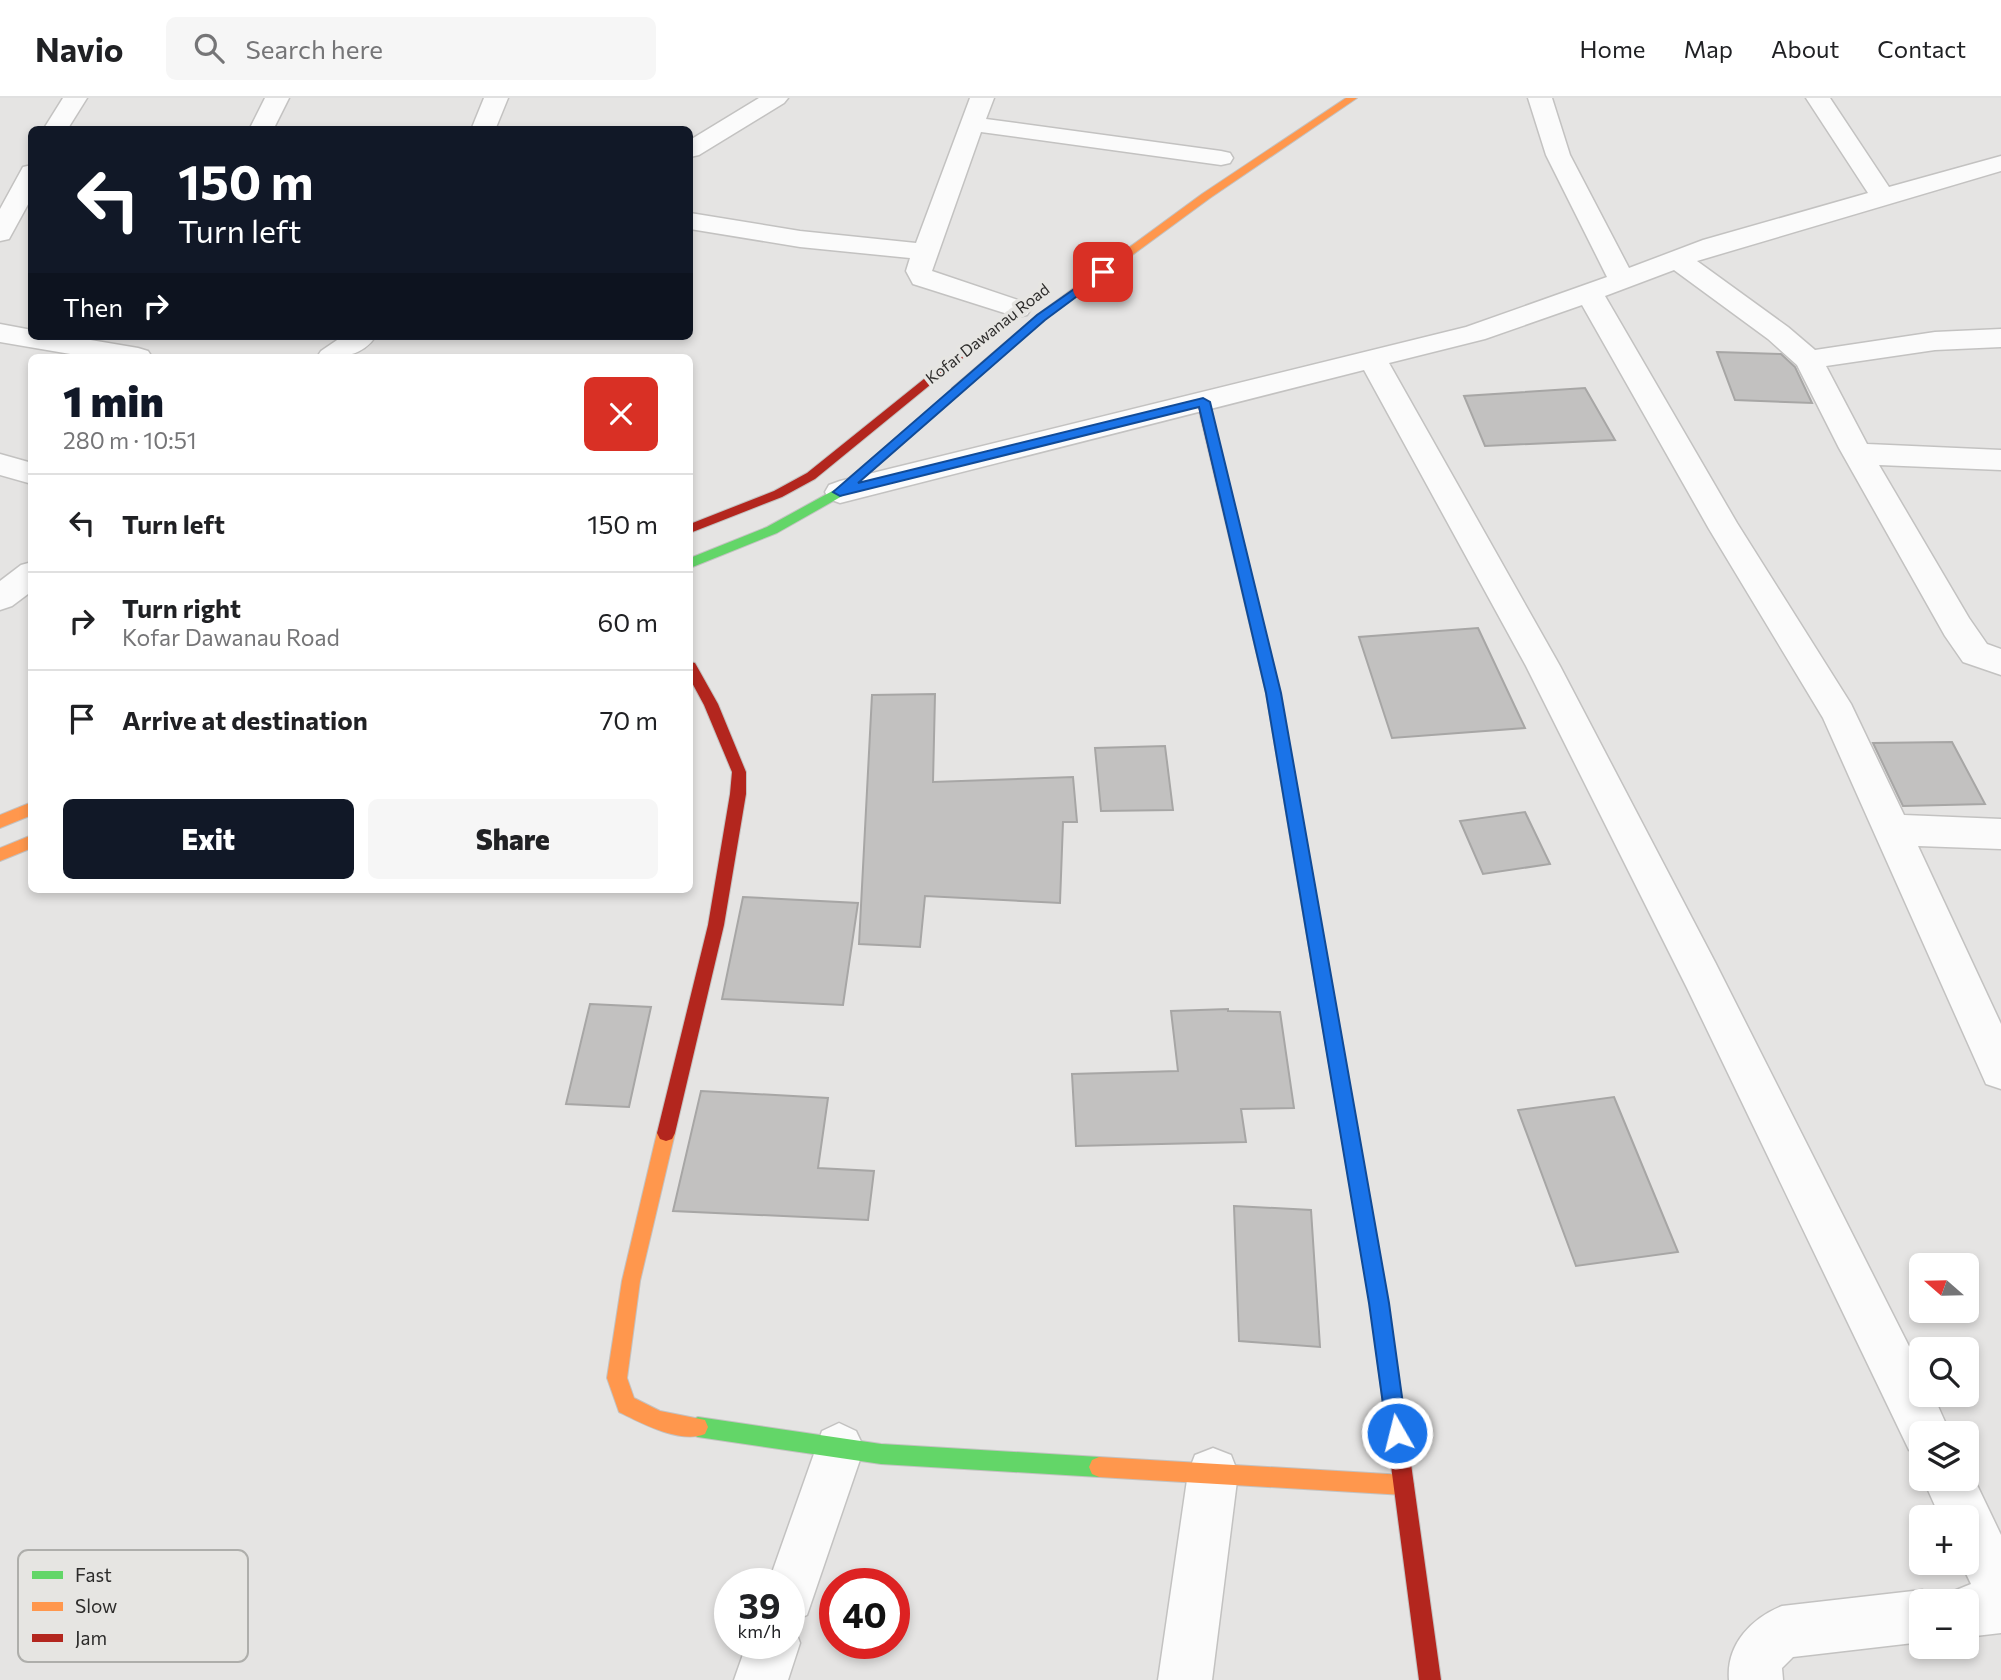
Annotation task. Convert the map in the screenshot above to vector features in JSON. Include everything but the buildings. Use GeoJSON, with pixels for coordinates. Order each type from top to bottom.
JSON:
{"type":"FeatureCollection","features":[{"type":"Feature","properties":{"kind":"street"},"geometry":{"type":"LineString","coordinates":[[58,126],[75,98]]}},
{"type":"Feature","properties":{"kind":"street"},"geometry":{"type":"LineString","coordinates":[[263,126],[277,98]]}},
{"type":"Feature","properties":{"kind":"street"},"geometry":{"type":"LineString","coordinates":[[486,126],[496,98]]}},
{"type":"Feature","properties":{"kind":"street"},"geometry":{"type":"LineString","coordinates":[[693,148],[776,98]]}},
{"type":"Feature","properties":{"kind":"street"},"geometry":{"type":"LineString","coordinates":[[982,98],[919,271],[922,278],[1022,305]]}},
{"type":"Feature","properties":{"kind":"street","name":"Kofar Dawanau Road"},"geometry":{"type":"LineString","coordinates":[[693,562],[772,530],[840,492],[1041,317],[1206,196],[1352,98]]}},
{"type":"Feature","properties":{"kind":"street"},"geometry":{"type":"LineString","coordinates":[[1540,98],[1558,155],[1622,280]]}},
{"type":"Feature","properties":{"kind":"street"},"geometry":{"type":"LineString","coordinates":[[1818,98],[1883,197]]}},
{"type":"Feature","properties":{"kind":"street"},"geometry":{"type":"LineString","coordinates":[[972,124],[1226,155]]}},
{"type":"Feature","properties":{"kind":"street"},"geometry":{"type":"LineString","coordinates":[[1198,174],[1226,155]]}},
{"type":"Feature","properties":{"kind":"street"},"geometry":{"type":"LineString","coordinates":[[840,492],[1475,333],[1713,246],[1883,197],[1997,171]]}},
{"type":"Feature","properties":{"kind":"street"},"geometry":{"type":"LineString","coordinates":[[0,233],[28,180]]}},
{"type":"Feature","properties":{"kind":"street"},"geometry":{"type":"LineString","coordinates":[[693,221],[800,239],[925,252]]}},
{"type":"Feature","properties":{"kind":"street"},"geometry":{"type":"LineString","coordinates":[[1677,259],[1778,333],[1809,360],[1858,454],[1957,627],[1975,653],[2001,662]]}},
{"type":"Feature","properties":{"kind":"street"},"geometry":{"type":"LineString","coordinates":[[1589,293],[1725,529],[1839,714],[2001,1070]]}},
{"type":"Feature","properties":{"kind":"street","name":"Kofar Dawanau Road"},"geometry":{"type":"LineString","coordinates":[[693,528],[778,494],[811,476],[1022,305]]}},
{"type":"Feature","properties":{"kind":"street"},"geometry":{"type":"LineString","coordinates":[[0,333],[28,336]]}},
{"type":"Feature","properties":{"kind":"street"},"geometry":{"type":"LineString","coordinates":[[1809,360],[1935,341],[2001,338]]}},
{"type":"Feature","properties":{"kind":"street"},"geometry":{"type":"LineString","coordinates":[[58,340],[124,348]]}},
{"type":"Feature","properties":{"kind":"street"},"geometry":{"type":"LineString","coordinates":[[335,354],[356,340]]}},
{"type":"Feature","properties":{"kind":"street"},"geometry":{"type":"LineString","coordinates":[[1372,359],[1543,666],[1701,975],[1920,1421]]}},
{"type":"Feature","properties":{"kind":"street"},"geometry":{"type":"LineString","coordinates":[[1203,402],[1273,693],[1379,1303],[1430,1680]]}},
{"type":"Feature","properties":{"kind":"street"},"geometry":{"type":"LineString","coordinates":[[1858,454],[2001,460]]}},
{"type":"Feature","properties":{"kind":"street"},"geometry":{"type":"LineString","coordinates":[[0,464],[28,473]]}},
{"type":"Feature","properties":{"kind":"street"},"geometry":{"type":"LineString","coordinates":[[0,598],[28,576]]}},
{"type":"Feature","properties":{"kind":"street"},"geometry":{"type":"LineString","coordinates":[[693,672],[711,704],[739,772],[738,794],[716,925],[631,1281],[617,1378],[626,1405],[658,1421],[881,1454],[1404,1485]]}},
{"type":"Feature","properties":{"kind":"street"},"geometry":{"type":"LineString","coordinates":[[0,822],[28,810]]}},
{"type":"Feature","properties":{"kind":"street"},"geometry":{"type":"LineString","coordinates":[[1893,830],[2001,834]]}},
{"type":"Feature","properties":{"kind":"street"},"geometry":{"type":"LineString","coordinates":[[0,855],[28,843]]}},
{"type":"Feature","properties":{"kind":"street"},"geometry":{"type":"LineString","coordinates":[[799,1568],[839,1448]]}},
{"type":"Feature","properties":{"kind":"street"},"geometry":{"type":"LineString","coordinates":[[1185,1680],[1213,1473]]}},
{"type":"Feature","properties":{"kind":"street"},"geometry":{"type":"LineString","coordinates":[[1979,1545],[2001,1591]]}},
{"type":"Feature","properties":{"kind":"street"},"geometry":{"type":"LineString","coordinates":[[1979,1610],[2001,1607]]}},
{"type":"Feature","properties":{"kind":"street"},"geometry":{"type":"LineString","coordinates":[[1756,1680],[1754,1672],[1763,1646],[1782,1632],[1909,1617]]}},
{"type":"Feature","properties":{"kind":"street"},"geometry":{"type":"LineString","coordinates":[[761,1680],[768,1659]]}},
{"type":"Feature","properties":{"kind":"traffic: fast"},"geometry":{"type":"LineString","coordinates":[[693,562],[772,530],[840,492],[956,391]]}},
{"type":"Feature","properties":{"kind":"traffic: fast"},"geometry":{"type":"LineString","coordinates":[[698,1427],[881,1454],[1099,1467]]}},
{"type":"Feature","properties":{"kind":"traffic: slow"},"geometry":{"type":"LineString","coordinates":[[956,391],[1041,317],[1206,196],[1352,98]]}},
{"type":"Feature","properties":{"kind":"traffic: slow"},"geometry":{"type":"LineString","coordinates":[[0,822],[28,810]]}},
{"type":"Feature","properties":{"kind":"traffic: slow"},"geometry":{"type":"LineString","coordinates":[[0,855],[28,843]]}},
{"type":"Feature","properties":{"kind":"traffic: slow"},"geometry":{"type":"LineString","coordinates":[[1304,872],[1379,1303],[1397,1435]]}},
{"type":"Feature","properties":{"kind":"traffic: slow"},"geometry":{"type":"LineString","coordinates":[[666,1133],[631,1281],[617,1378],[626,1405],[658,1421],[698,1427]]}},
{"type":"Feature","properties":{"kind":"traffic: slow"},"geometry":{"type":"LineString","coordinates":[[1099,1467],[1404,1485]]}},
{"type":"Feature","properties":{"kind":"traffic: jam"},"geometry":{"type":"LineString","coordinates":[[693,528],[778,494],[811,476],[970,346]]}},
{"type":"Feature","properties":{"kind":"traffic: jam"},"geometry":{"type":"LineString","coordinates":[[1203,402],[1273,693],[1304,872]]}},
{"type":"Feature","properties":{"kind":"traffic: jam"},"geometry":{"type":"LineString","coordinates":[[666,1133],[716,925],[738,794],[739,772],[711,704],[693,672]]}},
{"type":"Feature","properties":{"kind":"traffic: jam"},"geometry":{"type":"LineString","coordinates":[[1397,1435],[1430,1680]]}},
{"type":"Feature","properties":{"kind":"route"},"geometry":{"type":"LineString","coordinates":[[1103,272],[1041,317],[840,492],[1203,402],[1273,693],[1379,1303],[1397,1433]]}}]}
